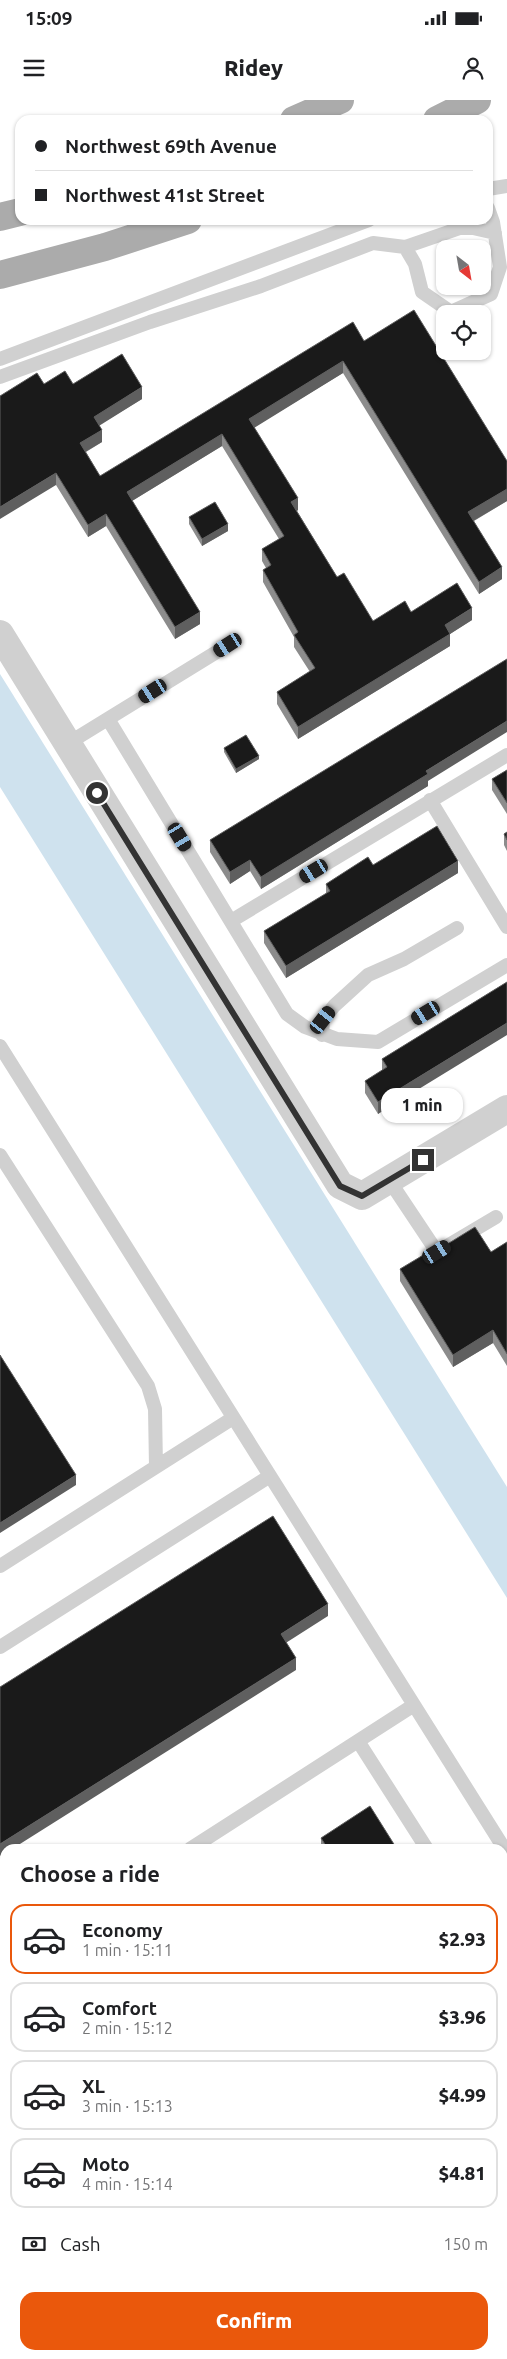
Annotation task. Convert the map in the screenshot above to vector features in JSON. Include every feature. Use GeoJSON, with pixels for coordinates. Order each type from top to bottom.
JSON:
{"type":"FeatureCollection","features":[{"type":"Feature","properties":{"kind":"main road"},"geometry":{"type":"LineString","coordinates":[[306,115],[340,100]]}},
{"type":"Feature","properties":{"kind":"main road"},"geometry":{"type":"LineString","coordinates":[[447,115],[477,100]]}},
{"type":"Feature","properties":{"kind":"main road"},"geometry":{"type":"LineString","coordinates":[[0,217],[15,213]]}},
{"type":"Feature","properties":{"kind":"main road"},"geometry":{"type":"LineString","coordinates":[[0,275],[104,247],[172,225]]}},
{"type":"Feature","properties":{"kind":"street"},"geometry":{"type":"LineString","coordinates":[[0,634],[340,1186],[362,1196],[507,1109]]}},
{"type":"Feature","properties":{"kind":"lane"},"geometry":{"type":"LineString","coordinates":[[493,188],[507,186]]}},
{"type":"Feature","properties":{"kind":"lane"},"geometry":{"type":"LineString","coordinates":[[0,359],[356,225]]}},
{"type":"Feature","properties":{"kind":"lane"},"geometry":{"type":"LineString","coordinates":[[405,247],[415,264],[422,292],[451,312],[491,294],[500,266],[493,225]]}},
{"type":"Feature","properties":{"kind":"lane"},"geometry":{"type":"LineString","coordinates":[[0,377],[150,322],[261,286],[373,243],[405,247],[460,228],[473,228],[495,233]]}},
{"type":"Feature","properties":{"kind":"lane"},"geometry":{"type":"LineString","coordinates":[[67,744],[228,645]]}},
{"type":"Feature","properties":{"kind":"lane"},"geometry":{"type":"LineString","coordinates":[[108,719],[287,1014],[322,1035],[337,1040],[378,1042],[507,965]]}},
{"type":"Feature","properties":{"kind":"lane"},"geometry":{"type":"LineString","coordinates":[[231,921],[507,755]]}},
{"type":"Feature","properties":{"kind":"lane"},"geometry":{"type":"LineString","coordinates":[[430,800],[507,927]]}},
{"type":"Feature","properties":{"kind":"lane"},"geometry":{"type":"LineString","coordinates":[[322,1035],[323,1020],[334,1006],[368,975],[404,959],[457,928]]}},
{"type":"Feature","properties":{"kind":"lane"},"geometry":{"type":"LineString","coordinates":[[0,1046],[501,1844]]}},
{"type":"Feature","properties":{"kind":"lane"},"geometry":{"type":"LineString","coordinates":[[0,1156],[148,1386],[155,1409],[156,1467]]}},
{"type":"Feature","properties":{"kind":"lane"},"geometry":{"type":"LineString","coordinates":[[389,1180],[437,1252],[496,1217]]}},
{"type":"Feature","properties":{"kind":"lane"},"geometry":{"type":"LineString","coordinates":[[0,1566],[234,1418]]}},
{"type":"Feature","properties":{"kind":"lane"},"geometry":{"type":"LineString","coordinates":[[0,1647],[270,1476]]}},
{"type":"Feature","properties":{"kind":"lane"},"geometry":{"type":"LineString","coordinates":[[198,1844],[414,1705]]}},
{"type":"Feature","properties":{"kind":"lane"},"geometry":{"type":"LineString","coordinates":[[358,1741],[424,1844]]}},
{"type":"Feature","properties":{"kind":"water"},"geometry":{"type":"Polygon","coordinates":[[[0,674],[507,1487],[507,1598],[0,787],[0,674]]]}},
{"type":"Feature","properties":{"kind":"building"},"geometry":{"type":"Polygon","coordinates":[[[414,310],[436,346],[436,360],[445,360],[507,461],[507,489],[468,512],[502,567],[479,582],[343,361],[249,419],[298,498],[291,502],[337,577],[344,573],[373,621],[405,601],[411,612],[457,583],[472,608],[445,625],[450,634],[298,727],[277,692],[315,668],[294,635],[298,632],[263,570],[271,565],[262,549],[284,536],[222,434],[127,492],[200,612],[175,627],[106,514],[88,525],[56,473],[0,507],[0,396],[37,373],[44,384],[65,371],[73,384],[122,354],[142,387],[94,417],[102,430],[80,443],[100,476],[353,322],[364,341],[414,310]]]}},
{"type":"Feature","properties":{"kind":"building"},"geometry":{"type":"Polygon","coordinates":[[[215,502],[228,524],[202,539],[189,517],[215,502]]]}},
{"type":"Feature","properties":{"kind":"building"},"geometry":{"type":"Polygon","coordinates":[[[507,659],[507,721],[426,771],[428,774],[261,877],[250,860],[230,872],[210,840],[507,659]]]}},
{"type":"Feature","properties":{"kind":"building"},"geometry":{"type":"Polygon","coordinates":[[[246,735],[259,756],[236,769],[224,748],[246,735]]]}},
{"type":"Feature","properties":{"kind":"building"},"geometry":{"type":"Polygon","coordinates":[[[507,770],[507,803],[492,779],[507,770]]]}},
{"type":"Feature","properties":{"kind":"building"},"geometry":{"type":"Polygon","coordinates":[[[437,826],[458,861],[286,966],[264,931],[330,891],[326,884],[368,857],[373,865],[437,826]]]}},
{"type":"Feature","properties":{"kind":"building"},"geometry":{"type":"Polygon","coordinates":[[[507,982],[507,1023],[378,1102],[365,1081],[387,1067],[382,1059],[507,982]]]}},
{"type":"Feature","properties":{"kind":"building"},"geometry":{"type":"Polygon","coordinates":[[[475,1227],[491,1252],[507,1242],[507,1354],[493,1330],[453,1355],[400,1269],[435,1248],[441,1248],[475,1227]]]}},
{"type":"Feature","properties":{"kind":"building"},"geometry":{"type":"Polygon","coordinates":[[[0,1355],[76,1475],[0,1523],[0,1355]]]}},
{"type":"Feature","properties":{"kind":"building"},"geometry":{"type":"Polygon","coordinates":[[[273,1516],[328,1604],[281,1634],[296,1658],[0,1844],[0,1687],[273,1516]]]}},
{"type":"Feature","properties":{"kind":"building"},"geometry":{"type":"Polygon","coordinates":[[[370,1806],[394,1844],[325,1844],[321,1838],[370,1806]]]}},
{"type":"Feature","properties":{"kind":"route"},"geometry":{"type":"LineString","coordinates":[[97,793],[340,1186],[362,1196],[423,1160]]}}]}
